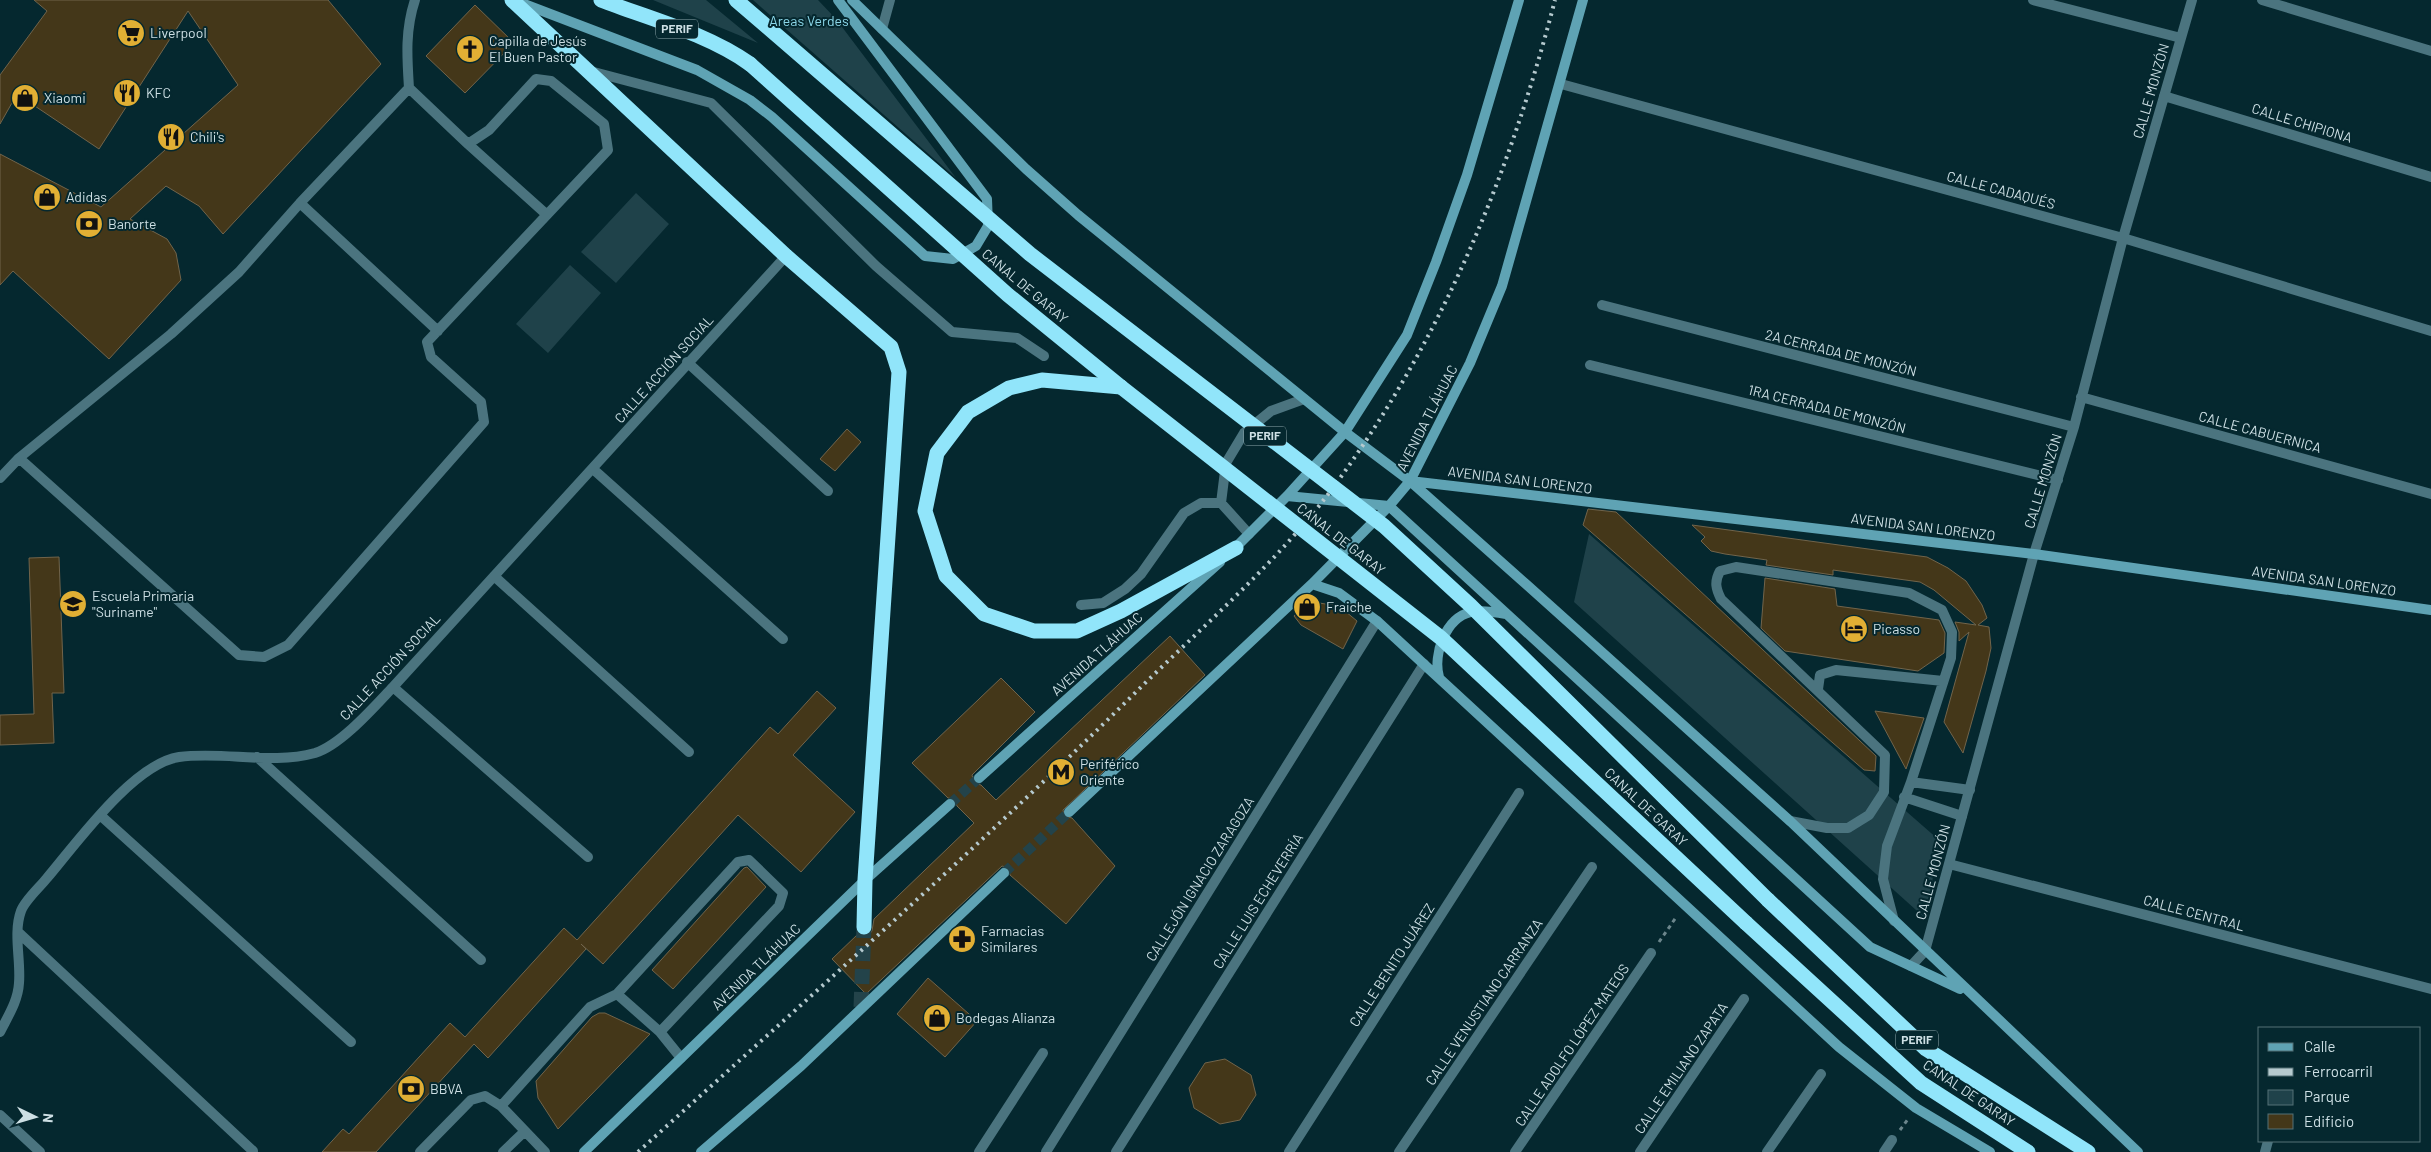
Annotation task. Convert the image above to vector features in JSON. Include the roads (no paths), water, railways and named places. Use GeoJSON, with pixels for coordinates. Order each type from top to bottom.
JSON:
{"type":"FeatureCollection","features":[{"type":"Feature","properties":{"kind":"highway"},"geometry":{"type":"LineString","coordinates":[[512,0],[786,256],[891,347],[898,372],[865,880],[864,927]]}},
{"type":"Feature","properties":{"kind":"highway","name":"CANAL DE GARAY"},"geometry":{"type":"LineString","coordinates":[[601,0],[713,43],[732,52],[750,64],[1008,295],[1121,387],[1441,638],[1746,923],[1921,1083],[2028,1152]]}},
{"type":"Feature","properties":{"kind":"highway","name":"CANAL DE GARAY"},"geometry":{"type":"LineString","coordinates":[[736,0],[1030,254],[1384,526],[1471,606],[1768,900],[1926,1049],[2088,1152]]}},
{"type":"Feature","properties":{"kind":"highway"},"geometry":{"type":"LineString","coordinates":[[1121,387],[1042,380],[1009,388],[968,412],[937,453],[925,511],[946,576],[984,614],[1034,631],[1077,631],[1121,611],[1236,548]]}},
{"type":"Feature","properties":{"kind":"main road"},"geometry":{"type":"LineString","coordinates":[[512,0],[697,70],[725,85],[750,100],[772,117],[925,256],[953,259],[976,246],[988,226],[987,199],[838,0]]}},
{"type":"Feature","properties":{"kind":"main road"},"geometry":{"type":"LineString","coordinates":[[852,0],[1034,176],[1304,399],[1410,481],[1790,821],[2138,1152]]}},
{"type":"Feature","properties":{"kind":"main road","name":"AVENIDA TLÁHUAC"},"geometry":{"type":"LineString","coordinates":[[979,778],[1236,548],[1287,496],[1345,432],[1407,335],[1467,176],[1519,0]]}},
{"type":"Feature","properties":{"kind":"main road","name":"AVENIDA TLÁHUAC"},"geometry":{"type":"LineString","coordinates":[[1069,812],[1312,584],[1389,506],[1410,481],[1470,363],[1502,286],[1561,84],[1583,0]]}},
{"type":"Feature","properties":{"kind":"main road","name":"AVENIDA SAN LORENZO"},"geometry":{"type":"LineString","coordinates":[[1410,481],[2034,554],[2431,610]]}},
{"type":"Feature","properties":{"kind":"main road"},"geometry":{"type":"LineString","coordinates":[[1287,496],[1389,506],[1870,947],[1968,992]]}},
{"type":"Feature","properties":{"kind":"main road"},"geometry":{"type":"LineString","coordinates":[[1312,584],[1339,593],[1377,621],[1839,1047],[1916,1108],[1990,1152]]}},
{"type":"Feature","properties":{"kind":"main road"},"geometry":{"type":"LineString","coordinates":[[1440,678],[1436,666],[1437,655],[1446,631],[1469,612],[1489,611],[1507,614]]}},
{"type":"Feature","properties":{"kind":"main road","name":"AVENIDA TLÁHUAC"},"geometry":{"type":"LineString","coordinates":[[584,1152],[865,880],[950,804]]}},
{"type":"Feature","properties":{"kind":"main road"},"geometry":{"type":"LineString","coordinates":[[704,1151],[800,1066],[1004,873]]}},
{"type":"Feature","properties":{"kind":"street"},"geometry":{"type":"LineString","coordinates":[[415,0],[410,14],[406,48],[410,88],[468,144],[546,214]]}},
{"type":"Feature","properties":{"kind":"street"},"geometry":{"type":"LineString","coordinates":[[882,29],[890,0]]}},
{"type":"Feature","properties":{"kind":"street"},"geometry":{"type":"LineString","coordinates":[[2033,0],[2181,38]]}},
{"type":"Feature","properties":{"kind":"street","name":"CALLE MONZÓN"},"geometry":{"type":"LineString","coordinates":[[1926,951],[2034,554],[2074,427],[2123,238],[2192,0]]}},
{"type":"Feature","properties":{"kind":"street"},"geometry":{"type":"LineString","coordinates":[[2262,0],[2431,51]]}},
{"type":"Feature","properties":{"kind":"street"},"geometry":{"type":"LineString","coordinates":[[586,70],[711,103],[876,266],[952,332],[1017,338],[1044,356]]}},
{"type":"Feature","properties":{"kind":"street"},"geometry":{"type":"LineString","coordinates":[[19,458],[239,655],[264,657],[288,645],[484,422],[481,402],[431,357],[427,342],[608,150],[604,124],[551,81],[536,79],[489,130],[468,144]]}},
{"type":"Feature","properties":{"kind":"street","name":"CALLE CADAQUÉS"},"geometry":{"type":"LineString","coordinates":[[1561,84],[2123,238],[2431,331]]}},
{"type":"Feature","properties":{"kind":"street"},"geometry":{"type":"LineString","coordinates":[[0,478],[19,458],[171,334],[239,272],[300,203],[410,88]]}},
{"type":"Feature","properties":{"kind":"street","name":"CALLE CHIPIONA"},"geometry":{"type":"LineString","coordinates":[[2164,96],[2431,177]]}},
{"type":"Feature","properties":{"kind":"street"},"geometry":{"type":"LineString","coordinates":[[300,203],[438,331]]}},
{"type":"Feature","properties":{"kind":"street","name":"CALLE ACCIÓN SOCIAL"},"geometry":{"type":"LineString","coordinates":[[0,1032],[14,1004],[19,984],[21,910],[100,815],[130,785],[154,767],[178,757],[287,758],[317,752],[346,734],[393,688],[593,469],[687,362],[786,256]]}},
{"type":"Feature","properties":{"kind":"street","name":"2A CERRADA DE MONZÓN"},"geometry":{"type":"LineString","coordinates":[[1602,305],[2074,427]]}},
{"type":"Feature","properties":{"kind":"street"},"geometry":{"type":"LineString","coordinates":[[687,362],[828,491]]}},
{"type":"Feature","properties":{"kind":"street","name":"1RA CERRADA DE MONZÓN"},"geometry":{"type":"LineString","coordinates":[[1590,365],[2058,480]]}},
{"type":"Feature","properties":{"kind":"street","name":"CALLE CABUERNICA"},"geometry":{"type":"LineString","coordinates":[[2081,397],[2431,494]]}},
{"type":"Feature","properties":{"kind":"street"},"geometry":{"type":"LineString","coordinates":[[1221,503],[1226,463],[1244,433],[1271,410],[1304,399]]}},
{"type":"Feature","properties":{"kind":"street"},"geometry":{"type":"LineString","coordinates":[[593,469],[783,639]]}},
{"type":"Feature","properties":{"kind":"street"},"geometry":{"type":"LineString","coordinates":[[1081,605],[1103,603],[1125,589],[1142,574],[1184,512],[1201,502],[1221,503],[1249,534]]}},
{"type":"Feature","properties":{"kind":"street"},"geometry":{"type":"LineString","coordinates":[[1790,821],[1827,828],[1848,828],[1869,815],[1884,792],[1885,754],[1721,599],[1716,590],[1716,578],[1720,571],[1736,567],[1909,593],[1942,610],[1952,632],[1951,658],[1911,782],[1887,846],[1883,879],[1894,921]]}},
{"type":"Feature","properties":{"kind":"street"},"geometry":{"type":"LineString","coordinates":[[494,576],[689,752]]}},
{"type":"Feature","properties":{"kind":"street","name":"CALLEJÓN IGNACIO ZARAGOZA"},"geometry":{"type":"LineString","coordinates":[[1046,1152],[1377,621]]}},
{"type":"Feature","properties":{"kind":"street","name":"CALLE LUIS ECHEVERRÍA"},"geometry":{"type":"LineString","coordinates":[[1116,1152],[1424,664]]}},
{"type":"Feature","properties":{"kind":"street"},"geometry":{"type":"LineString","coordinates":[[1818,689],[1820,675],[1836,670],[1943,682]]}},
{"type":"Feature","properties":{"kind":"street"},"geometry":{"type":"LineString","coordinates":[[393,688],[588,857]]}},
{"type":"Feature","properties":{"kind":"street"},"geometry":{"type":"LineString","coordinates":[[257,757],[481,960]]}},
{"type":"Feature","properties":{"kind":"street"},"geometry":{"type":"LineString","coordinates":[[1911,782],[1970,790]]}},
{"type":"Feature","properties":{"kind":"street","name":"CALLE BENITO JUÁREZ"},"geometry":{"type":"LineString","coordinates":[[1289,1152],[1519,793]]}},
{"type":"Feature","properties":{"kind":"street"},"geometry":{"type":"LineString","coordinates":[[1904,797],[1962,816]]}},
{"type":"Feature","properties":{"kind":"street"},"geometry":{"type":"LineString","coordinates":[[100,815],[351,1042]]}},
{"type":"Feature","properties":{"kind":"street"},"geometry":{"type":"LineString","coordinates":[[501,1106],[590,1008],[617,994],[738,862],[749,860],[784,892],[779,906],[660,1032]]}},
{"type":"Feature","properties":{"kind":"street","name":"CALLE CENTRAL"},"geometry":{"type":"LineString","coordinates":[[1949,864],[2431,989]]}},
{"type":"Feature","properties":{"kind":"street","name":"CALLE VENUSTIANO CARRANZA"},"geometry":{"type":"LineString","coordinates":[[1398,1152],[1592,867]]}},
{"type":"Feature","properties":{"kind":"street"},"geometry":{"type":"LineString","coordinates":[[19,933],[253,1151]]}},
{"type":"Feature","properties":{"kind":"street"},"geometry":{"type":"LineString","coordinates":[[1911,966],[1926,951]]}},
{"type":"Feature","properties":{"kind":"street","name":"CALLE ADOLFO LÓPEZ MATEOS"},"geometry":{"type":"LineString","coordinates":[[1515,1152],[1651,952]]}},
{"type":"Feature","properties":{"kind":"street"},"geometry":{"type":"LineString","coordinates":[[617,994],[660,1032],[681,1058]]}},
{"type":"Feature","properties":{"kind":"street","name":"CALLE EMILIANO ZAPATA"},"geometry":{"type":"LineString","coordinates":[[1640,1152],[1744,999]]}},
{"type":"Feature","properties":{"kind":"street"},"geometry":{"type":"LineString","coordinates":[[979,1152],[1043,1053]]}},
{"type":"Feature","properties":{"kind":"street"},"geometry":{"type":"LineString","coordinates":[[1767,1152],[1821,1074]]}},
{"type":"Feature","properties":{"kind":"street"},"geometry":{"type":"LineString","coordinates":[[420,1152],[471,1100],[485,1096],[501,1106],[545,1152]]}},
{"type":"Feature","properties":{"kind":"street"},"geometry":{"type":"LineString","coordinates":[[0,1115],[40,1152]]}},
{"type":"Feature","properties":{"kind":"street"},"geometry":{"type":"LineString","coordinates":[[503,1152],[525,1131]]}},
{"type":"Feature","properties":{"kind":"street"},"geometry":{"type":"LineString","coordinates":[[1884,1152],[1892,1140]]}},
{"type":"Feature","properties":{"kind":"tunnel"},"geometry":{"type":"LineString","coordinates":[[950,804],[979,778]]}},
{"type":"Feature","properties":{"kind":"tunnel"},"geometry":{"type":"LineString","coordinates":[[1004,873],[1069,812]]}},
{"type":"Feature","properties":{"kind":"tunnel"},"geometry":{"type":"LineString","coordinates":[[861,1007],[864,927]]}},
{"type":"Feature","properties":{"kind":"railway"},"geometry":{"type":"LineString","coordinates":[[638,1152],[1015,809],[1266,566],[1314,512],[1373,429],[1408,372],[1440,313],[1494,191],[1517,129],[1555,0]]}},
{"type":"Feature","properties":{"kind":"place","name":"Liverpool"},"geometry":{"type":"Point","coordinates":[131,33]}},
{"type":"Feature","properties":{"kind":"place","name":"Capilla de Jesús El Buen Pastor"},"geometry":{"type":"Point","coordinates":[470,49]}},
{"type":"Feature","properties":{"kind":"place","name":"KFC"},"geometry":{"type":"Point","coordinates":[127,93]}},
{"type":"Feature","properties":{"kind":"place","name":"Xiaomi"},"geometry":{"type":"Point","coordinates":[25,98]}},
{"type":"Feature","properties":{"kind":"place","name":"Chili's"},"geometry":{"type":"Point","coordinates":[171,137]}},
{"type":"Feature","properties":{"kind":"place","name":"Adidas"},"geometry":{"type":"Point","coordinates":[47,197]}},
{"type":"Feature","properties":{"kind":"place","name":"Banorte"},"geometry":{"type":"Point","coordinates":[89,224]}},
{"type":"Feature","properties":{"kind":"place","name":"Escuela Primaria \"Suriname\""},"geometry":{"type":"Point","coordinates":[73,604]}},
{"type":"Feature","properties":{"kind":"place","name":"Fraiche"},"geometry":{"type":"Point","coordinates":[1307,607]}},
{"type":"Feature","properties":{"kind":"place","name":"Picasso"},"geometry":{"type":"Point","coordinates":[1854,629]}},
{"type":"Feature","properties":{"kind":"place","name":"Periférico Oriente"},"geometry":{"type":"Point","coordinates":[1061,772]}},
{"type":"Feature","properties":{"kind":"place","name":"Farmacias Similares"},"geometry":{"type":"Point","coordinates":[962,939]}},
{"type":"Feature","properties":{"kind":"place","name":"Bodegas Alianza"},"geometry":{"type":"Point","coordinates":[937,1018]}},
{"type":"Feature","properties":{"kind":"place","name":"BBVA"},"geometry":{"type":"Point","coordinates":[411,1089]}},
{"type":"Feature","properties":{"kind":"park label","name":"Areas Verdes"},"geometry":{"type":"Point","coordinates":[809,21]}}]}
